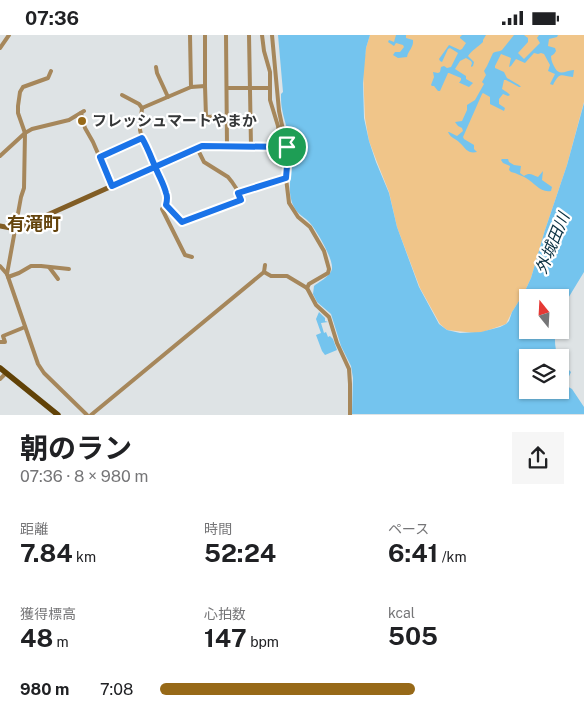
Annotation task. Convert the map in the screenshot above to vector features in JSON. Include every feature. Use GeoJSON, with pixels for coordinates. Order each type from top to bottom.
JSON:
{"type":"FeatureCollection","features":[{"type":"Feature","properties":{"kind":"main road"},"geometry":{"type":"LineString","coordinates":[[0,367],[58,415]]}},
{"type":"Feature","properties":{"kind":"street"},"geometry":{"type":"LineString","coordinates":[[0,48],[10,35]]}},
{"type":"Feature","properties":{"kind":"street"},"geometry":{"type":"LineString","coordinates":[[190,35],[191,87]]}},
{"type":"Feature","properties":{"kind":"street"},"geometry":{"type":"LineString","coordinates":[[205,35],[206,117],[227,117]]}},
{"type":"Feature","properties":{"kind":"street"},"geometry":{"type":"LineString","coordinates":[[226,35],[227,146]]}},
{"type":"Feature","properties":{"kind":"street"},"geometry":{"type":"LineString","coordinates":[[249,35],[251,146]]}},
{"type":"Feature","properties":{"kind":"street"},"geometry":{"type":"LineString","coordinates":[[262,35],[270,72],[270,100],[282,147]]}},
{"type":"Feature","properties":{"kind":"street"},"geometry":{"type":"LineString","coordinates":[[272,35],[279,111],[288,154],[287,195],[292,209],[310,227],[324,251],[329,269],[328,273],[309,284],[307,288]]}},
{"type":"Feature","properties":{"kind":"street"},"geometry":{"type":"LineString","coordinates":[[156,67],[168,97]]}},
{"type":"Feature","properties":{"kind":"street"},"geometry":{"type":"LineString","coordinates":[[8,275],[17,216],[24,188],[25,133],[18,108],[22,88],[48,78],[51,71]]}},
{"type":"Feature","properties":{"kind":"street"},"geometry":{"type":"LineString","coordinates":[[142,108],[191,87],[205,86]]}},
{"type":"Feature","properties":{"kind":"street"},"geometry":{"type":"LineString","coordinates":[[227,88],[270,87]]}},
{"type":"Feature","properties":{"kind":"street"},"geometry":{"type":"LineString","coordinates":[[122,95],[139,104],[142,108],[140,130],[142,138],[167,194],[166,205],[162,209],[185,255],[192,257]]}},
{"type":"Feature","properties":{"kind":"street"},"geometry":{"type":"LineString","coordinates":[[0,156],[25,133],[37,127],[69,120],[83,112],[85,128],[112,186]]}},
{"type":"Feature","properties":{"kind":"street"},"geometry":{"type":"LineString","coordinates":[[100,157],[142,138]]}},
{"type":"Feature","properties":{"kind":"street"},"geometry":{"type":"LineString","coordinates":[[0,226],[16,229],[202,146],[287,147]]}},
{"type":"Feature","properties":{"kind":"street"},"geometry":{"type":"LineString","coordinates":[[166,205],[182,222],[241,200],[228,177],[204,162],[197,148]]}},
{"type":"Feature","properties":{"kind":"street"},"geometry":{"type":"LineString","coordinates":[[238,193],[286,178]]}},
{"type":"Feature","properties":{"kind":"street"},"geometry":{"type":"LineString","coordinates":[[0,266],[8,275],[38,364],[44,373],[89,415],[264,271],[265,265]]}},
{"type":"Feature","properties":{"kind":"street"},"geometry":{"type":"LineString","coordinates":[[8,275],[19,273],[31,266],[69,269]]}},
{"type":"Feature","properties":{"kind":"street"},"geometry":{"type":"LineString","coordinates":[[49,267],[58,279]]}},
{"type":"Feature","properties":{"kind":"street"},"geometry":{"type":"LineString","coordinates":[[264,271],[271,276],[287,276],[307,288],[316,305],[329,317],[337,343],[349,369],[350,415]]}},
{"type":"Feature","properties":{"kind":"street"},"geometry":{"type":"LineString","coordinates":[[0,343],[5,341],[3,336],[25,327]]}},
{"type":"Feature","properties":{"kind":"street"},"geometry":{"type":"LineString","coordinates":[[0,379],[6,373]]}},
{"type":"Feature","properties":{"kind":"shaded area"},"geometry":{"type":"Polygon","coordinates":[[[370,35],[584,35],[584,102],[567,165],[531,278],[526,289],[519,289],[519,301],[506,324],[475,333],[447,330],[440,324],[420,288],[397,227],[389,192],[369,141],[365,118],[363,71],[370,35]]]}},
{"type":"Feature","properties":{"kind":"water"},"geometry":{"type":"Polygon","coordinates":[[[278,35],[370,35],[366,48],[363,83],[364,118],[369,141],[389,193],[397,227],[419,287],[439,324],[447,330],[460,333],[481,332],[500,327],[509,321],[519,301],[519,339],[555,339],[556,349],[519,349],[519,399],[569,399],[569,387],[584,407],[584,414],[352,414],[353,378],[351,366],[341,346],[331,314],[317,302],[313,294],[314,286],[332,270],[331,263],[320,238],[310,223],[296,210],[290,195],[292,152],[281,105],[281,94],[283,92],[278,35]]]}},
{"type":"Feature","properties":{"kind":"water"},"geometry":{"type":"Polygon","coordinates":[[[396,35],[406,35],[406,38],[413,40],[413,45],[407,57],[398,58],[393,55],[395,52],[400,52],[404,47],[396,43],[394,46],[388,42],[389,40],[394,42],[396,35]]]}},
{"type":"Feature","properties":{"kind":"water"},"geometry":{"type":"Polygon","coordinates":[[[462,35],[486,35],[483,42],[468,56],[474,62],[473,66],[471,67],[471,61],[466,58],[460,61],[455,69],[473,83],[469,87],[459,83],[461,78],[448,73],[440,91],[438,91],[431,85],[434,77],[433,72],[440,72],[441,67],[444,66],[447,68],[451,67],[458,53],[450,48],[442,62],[439,59],[449,45],[460,50],[462,49],[466,43],[460,38],[462,35]]]}},
{"type":"Feature","properties":{"kind":"water"},"geometry":{"type":"Polygon","coordinates":[[[514,35],[524,35],[528,38],[528,42],[518,53],[524,59],[540,43],[537,38],[539,35],[558,35],[549,39],[548,46],[555,48],[556,51],[551,56],[552,62],[559,72],[574,70],[573,77],[559,76],[553,85],[550,84],[555,74],[548,71],[550,65],[544,54],[534,53],[525,63],[516,59],[509,67],[511,58],[501,54],[495,68],[504,72],[507,78],[521,87],[504,80],[502,89],[510,95],[503,94],[499,99],[499,104],[505,108],[504,111],[490,104],[490,97],[482,94],[463,137],[474,145],[474,149],[477,152],[469,152],[448,132],[457,136],[463,131],[455,122],[462,121],[467,105],[475,100],[484,84],[482,82],[486,75],[484,71],[493,53],[502,50],[514,35]]]}},
{"type":"Feature","properties":{"kind":"water","name":"外城田川"},"geometry":{"type":"Polygon","coordinates":[[[584,103],[584,272],[569,297],[569,289],[526,289],[567,165],[584,103]]]}},
{"type":"Feature","properties":{"kind":"water"},"geometry":{"type":"Polygon","coordinates":[[[502,159],[508,159],[514,165],[521,166],[520,173],[524,176],[529,174],[538,177],[543,171],[542,180],[552,187],[551,191],[544,191],[526,178],[511,172],[509,170],[510,166],[503,163],[502,159]]]}},
{"type":"Feature","properties":{"kind":"water"},"geometry":{"type":"Polygon","coordinates":[[[319,312],[325,318],[325,321],[328,322],[321,323],[324,333],[326,332],[328,337],[330,336],[333,339],[337,350],[325,355],[316,335],[321,333],[316,319],[319,312]]]}},
{"type":"Feature","properties":{"kind":"place","name":"フレッシュマートやまか"},"geometry":{"type":"Point","coordinates":[82,121]}},
{"type":"Feature","properties":{"kind":"district","name":"有滝町"},"geometry":{"type":"Point","coordinates":[34,224]}},
{"type":"Feature","properties":{"kind":"route"},"geometry":{"type":"LineString","coordinates":[[287,147],[202,146],[155,166],[112,186],[100,157],[142,138],[155,166],[165,190],[167,197],[166,205],[182,222],[241,200],[238,193],[286,178],[287,147]]}}]}
